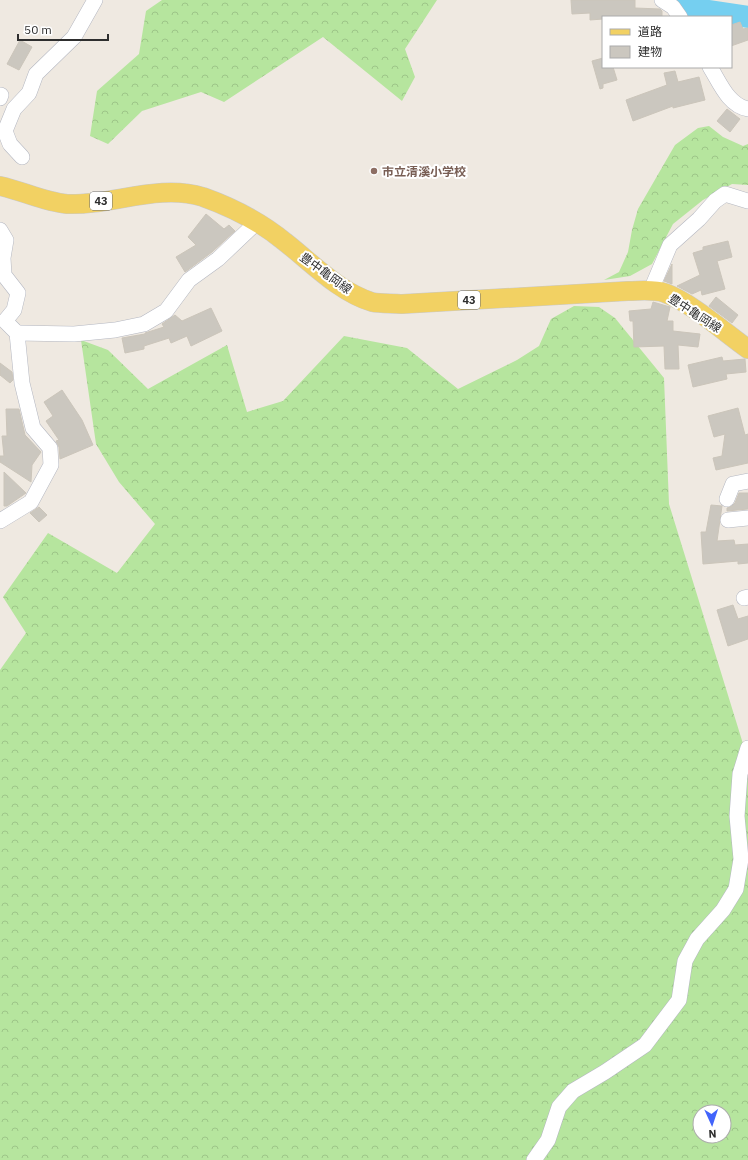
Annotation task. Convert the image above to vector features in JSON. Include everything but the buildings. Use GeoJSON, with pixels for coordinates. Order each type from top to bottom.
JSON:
{"type":"FeatureCollection","features":[{"type":"Feature","properties":{"kind":"main road","name":"豊中亀岡線"},"geometry":{"type":"LineString","coordinates":[[0,186],[46,200],[67,204],[165,193],[192,194],[225,206],[256,223],[283,241],[349,292],[373,302],[402,304],[651,290],[665,293],[694,309],[748,349]]}},
{"type":"Feature","properties":{"kind":"street"},"geometry":{"type":"LineString","coordinates":[[22,157],[10,144],[5,131],[14,109],[29,93],[36,74],[74,37],[95,0]]}},
{"type":"Feature","properties":{"kind":"street"},"geometry":{"type":"LineString","coordinates":[[662,0],[672,7],[679,16]]}},
{"type":"Feature","properties":{"kind":"street"},"geometry":{"type":"LineString","coordinates":[[711,68],[729,99],[740,108],[748,109]]}},
{"type":"Feature","properties":{"kind":"street"},"geometry":{"type":"LineString","coordinates":[[651,290],[670,245],[699,219],[715,201],[725,194],[748,201]]}},
{"type":"Feature","properties":{"kind":"street"},"geometry":{"type":"LineString","coordinates":[[0,230],[6,240],[2,275],[18,293],[14,310],[3,325],[17,333],[74,334],[115,330],[144,324],[166,311],[189,280],[218,259],[256,223]]}},
{"type":"Feature","properties":{"kind":"street"},"geometry":{"type":"LineString","coordinates":[[0,521],[31,502],[51,465],[50,448],[33,428],[22,383],[17,333]]}},
{"type":"Feature","properties":{"kind":"street"},"geometry":{"type":"LineString","coordinates":[[727,499],[733,484],[748,480]]}},
{"type":"Feature","properties":{"kind":"street"},"geometry":{"type":"LineString","coordinates":[[728,520],[748,518]]}},
{"type":"Feature","properties":{"kind":"street"},"geometry":{"type":"LineString","coordinates":[[534,1160],[548,1140],[560,1107],[573,1091],[606,1072],[646,1045],[679,1000],[685,961],[697,940],[723,910],[736,889],[740,859],[737,816],[740,774],[748,748]]}},
{"type":"Feature","properties":{"kind":"green space"},"geometry":{"type":"Polygon","coordinates":[[[162,0],[437,0],[405,49],[415,77],[402,101],[323,37],[224,102],[201,92],[142,111],[108,144],[90,136],[97,91],[139,54],[146,11],[162,0]]]}},
{"type":"Feature","properties":{"kind":"green space"},"geometry":{"type":"Polygon","coordinates":[[[709,126],[723,137],[743,146],[748,144],[748,185],[732,184],[703,200],[673,224],[652,264],[630,276],[604,280],[619,272],[628,252],[638,209],[675,145],[698,128],[709,126]]]}},
{"type":"Feature","properties":{"kind":"green space"},"geometry":{"type":"Polygon","coordinates":[[[574,306],[599,307],[615,318],[664,378],[669,504],[744,747],[748,746],[748,1160],[0,1160],[0,670],[26,633],[3,597],[48,533],[117,573],[155,524],[119,482],[96,444],[81,340],[108,350],[148,389],[227,345],[247,412],[283,401],[344,336],[407,348],[458,389],[517,360],[539,346],[551,319],[574,306]]]}},
{"type":"Feature","properties":{"kind":"waterway"},"geometry":{"type":"LineString","coordinates":[[675,0],[689,8],[748,17]]}},
{"type":"Feature","properties":{"kind":"place","name":"市立清溪小学校"},"geometry":{"type":"Point","coordinates":[374,171]}}]}
